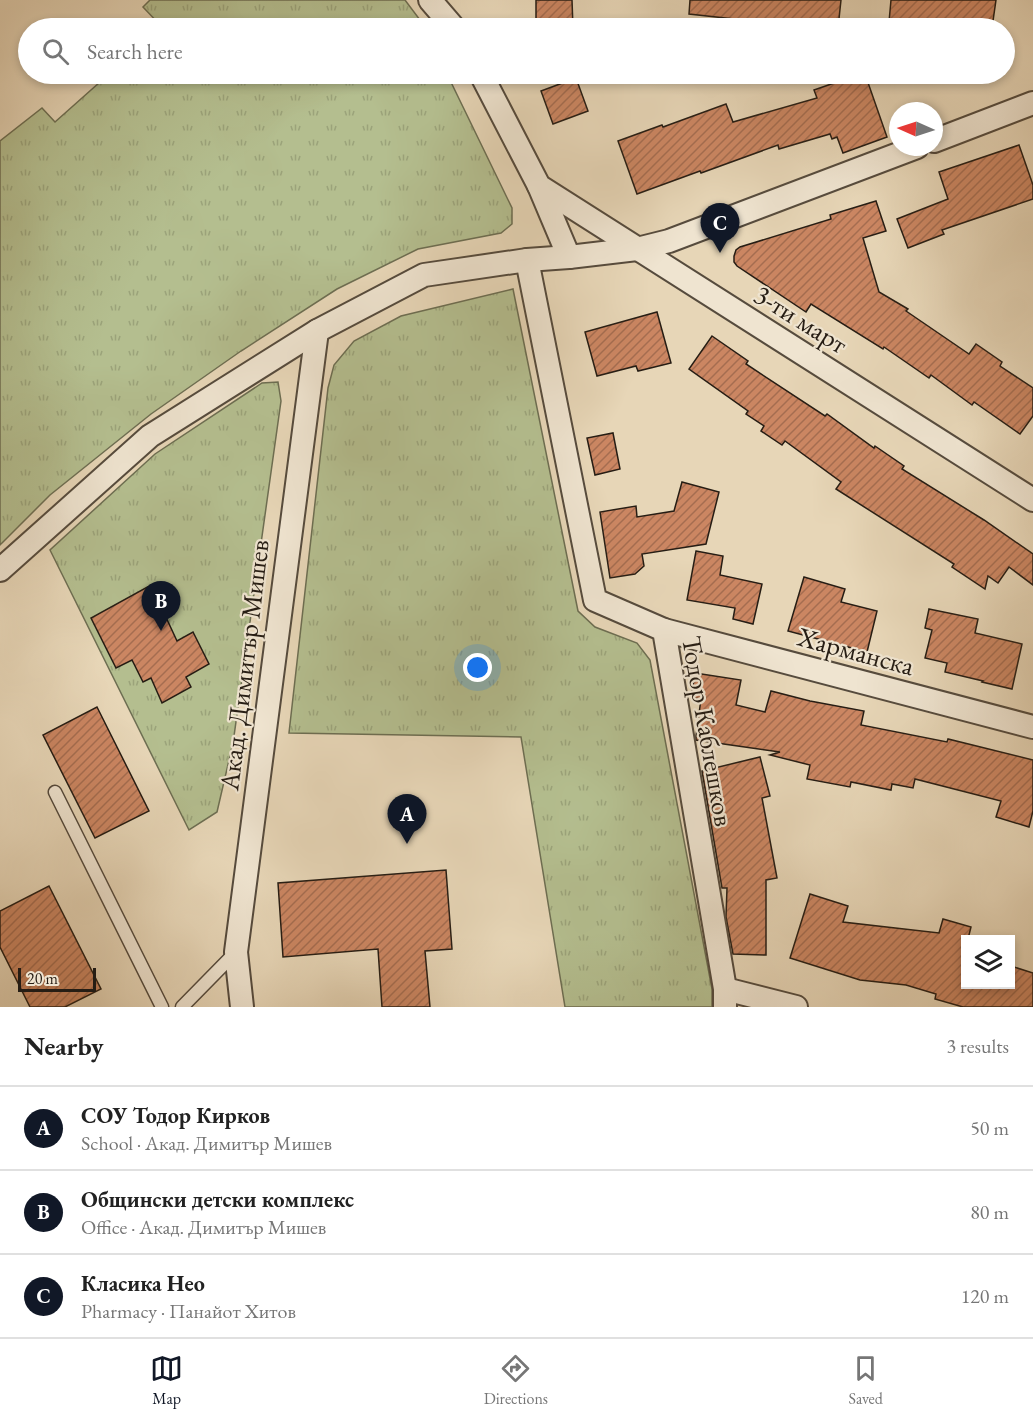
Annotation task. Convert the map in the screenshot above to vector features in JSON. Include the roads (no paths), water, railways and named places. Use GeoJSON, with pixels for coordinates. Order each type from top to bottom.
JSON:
{"type":"FeatureCollection","features":[{"type":"Feature","properties":{"kind":"street"},"geometry":{"type":"LineString","coordinates":[[430,0],[445,18]]}},
{"type":"Feature","properties":{"kind":"street"},"geometry":{"type":"LineString","coordinates":[[450,0],[456,18]]}},
{"type":"Feature","properties":{"kind":"street","name":"3-ти март"},"geometry":{"type":"LineString","coordinates":[[486,84],[539,186],[569,257]]}},
{"type":"Feature","properties":{"kind":"street"},"geometry":{"type":"LineString","coordinates":[[943,138],[1033,103]]}},
{"type":"Feature","properties":{"kind":"street"},"geometry":{"type":"LineString","coordinates":[[0,570],[150,436],[316,331],[424,274],[527,260],[637,249],[669,241],[893,156]]}},
{"type":"Feature","properties":{"kind":"street","name":"3-ти март"},"geometry":{"type":"LineString","coordinates":[[539,186],[1033,500]]}},
{"type":"Feature","properties":{"kind":"street","name":"Тодор Каблешков"},"geometry":{"type":"LineString","coordinates":[[527,260],[596,600],[664,630],[725,998]]}},
{"type":"Feature","properties":{"kind":"street","name":"Акад. Димитър Мишев"},"geometry":{"type":"LineString","coordinates":[[242,1007],[236,952],[316,331]]}},
{"type":"Feature","properties":{"kind":"street","name":"Харманска"},"geometry":{"type":"LineString","coordinates":[[664,630],[1033,727]]}},
{"type":"Feature","properties":{"kind":"street"},"geometry":{"type":"LineString","coordinates":[[725,998],[796,1007]]}},
{"type":"Feature","properties":{"kind":"lane"},"geometry":{"type":"LineString","coordinates":[[55,792],[162,1007]]}},
{"type":"Feature","properties":{"kind":"lane"},"geometry":{"type":"LineString","coordinates":[[182,1007],[236,952]]}},
{"type":"Feature","properties":{"kind":"place","name":"Класика Нео"},"geometry":{"type":"Point","coordinates":[720,253]}},
{"type":"Feature","properties":{"kind":"place","name":"Общински детски комплекс"},"geometry":{"type":"Point","coordinates":[161,631]}},
{"type":"Feature","properties":{"kind":"place","name":"СОУ Тодор Кирков"},"geometry":{"type":"Point","coordinates":[407,844]}}]}
